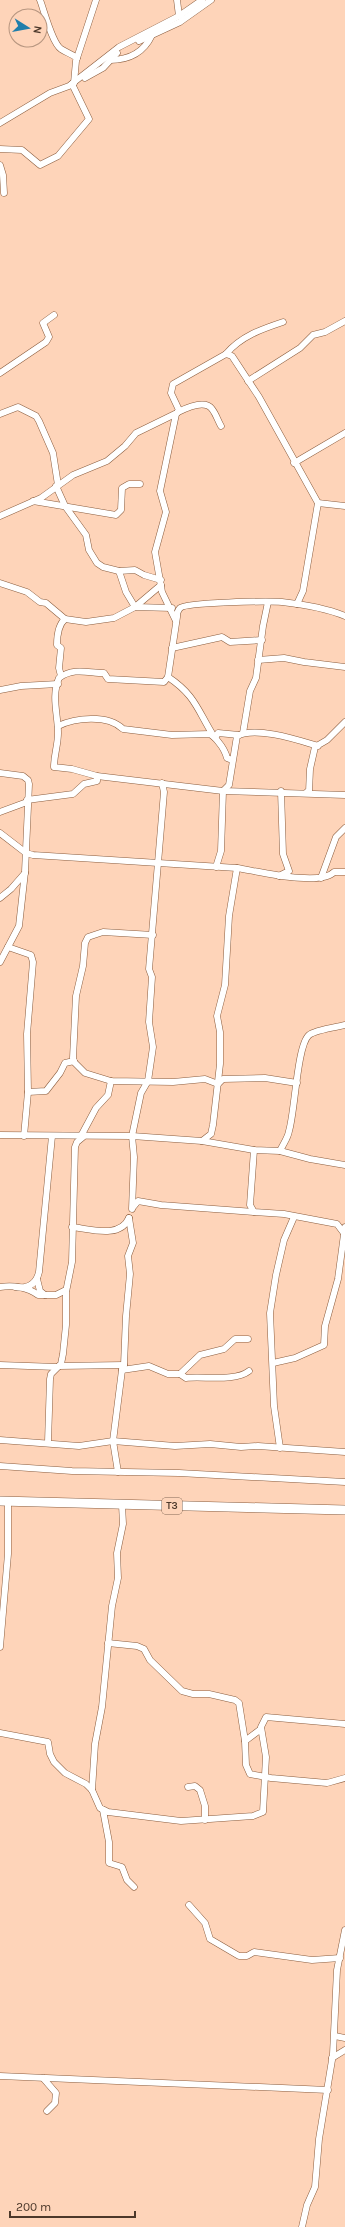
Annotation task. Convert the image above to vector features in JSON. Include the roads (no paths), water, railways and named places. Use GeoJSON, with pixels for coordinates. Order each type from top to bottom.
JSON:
{"type":"FeatureCollection","features":[{"type":"Feature","properties":{"kind":"highway","name":"T3"},"geometry":{"type":"LineString","coordinates":[[4,1501],[345,1510]]}},
{"type":"Feature","properties":{"kind":"street"},"geometry":{"type":"LineString","coordinates":[[40,0],[48,27],[59,47],[70,52],[77,58]]}},
{"type":"Feature","properties":{"kind":"street"},"geometry":{"type":"LineString","coordinates":[[0,149],[22,150],[40,165],[58,156],[89,119],[74,82],[77,58],[96,0]]}},
{"type":"Feature","properties":{"kind":"street"},"geometry":{"type":"LineString","coordinates":[[177,0],[179,16]]}},
{"type":"Feature","properties":{"kind":"street"},"geometry":{"type":"LineString","coordinates":[[74,82],[119,47],[179,16],[202,0]]}},
{"type":"Feature","properties":{"kind":"street"},"geometry":{"type":"LineString","coordinates":[[0,123],[50,93],[101,70],[124,48],[180,22],[211,0]]}},
{"type":"Feature","properties":{"kind":"street"},"geometry":{"type":"LineString","coordinates":[[110,60],[131,56],[139,52],[147,44],[152,35]]}},
{"type":"Feature","properties":{"kind":"street"},"geometry":{"type":"LineString","coordinates":[[0,165],[3,175],[4,193]]}},
{"type":"Feature","properties":{"kind":"street"},"geometry":{"type":"LineString","coordinates":[[0,373],[46,342],[49,337],[43,323],[54,315]]}},
{"type":"Feature","properties":{"kind":"street"},"geometry":{"type":"LineString","coordinates":[[248,380],[300,348],[313,335],[325,332],[345,321]]}},
{"type":"Feature","properties":{"kind":"street"},"geometry":{"type":"LineString","coordinates":[[176,621],[162,592],[155,552],[166,510],[160,491],[177,413],[172,393],[173,384],[226,354],[236,344],[253,332],[283,322]]}},
{"type":"Feature","properties":{"kind":"street"},"geometry":{"type":"LineString","coordinates":[[226,354],[232,356],[248,380],[318,504],[305,585],[297,604]]}},
{"type":"Feature","properties":{"kind":"street"},"geometry":{"type":"LineString","coordinates":[[0,516],[33,501],[73,475],[107,461],[125,446],[136,433],[196,405],[208,406],[212,408],[221,426]]}},
{"type":"Feature","properties":{"kind":"street"},"geometry":{"type":"LineString","coordinates":[[0,414],[18,407],[36,416],[53,453],[57,486],[65,506],[86,535],[89,550],[97,563],[103,567],[119,571],[135,570],[144,576],[161,583]]}},
{"type":"Feature","properties":{"kind":"street"},"geometry":{"type":"LineString","coordinates":[[294,463],[345,433]]}},
{"type":"Feature","properties":{"kind":"street"},"geometry":{"type":"LineString","coordinates":[[33,501],[116,515],[121,510],[122,488],[129,484],[140,484]]}},
{"type":"Feature","properties":{"kind":"street"},"geometry":{"type":"LineString","coordinates":[[318,504],[345,506]]}},
{"type":"Feature","properties":{"kind":"street"},"geometry":{"type":"LineString","coordinates":[[119,571],[134,607]]}},
{"type":"Feature","properties":{"kind":"street"},"geometry":{"type":"LineString","coordinates":[[0,583],[27,592],[40,602],[46,603],[64,619],[84,622],[114,618],[134,607],[161,583]]}},
{"type":"Feature","properties":{"kind":"street"},"geometry":{"type":"LineString","coordinates":[[134,607],[180,609],[187,605],[208,603],[268,602],[297,604],[345,616]]}},
{"type":"Feature","properties":{"kind":"street"},"geometry":{"type":"LineString","coordinates":[[216,867],[221,850],[223,791],[229,785],[237,736],[241,734],[250,691],[256,680],[262,640],[262,626],[268,602]]}},
{"type":"Feature","properties":{"kind":"street"},"geometry":{"type":"LineString","coordinates":[[180,609],[176,621],[168,677],[161,682],[145,679],[126,681],[108,679],[104,673],[80,670],[61,676],[57,680],[58,684],[55,700],[58,736],[54,752],[54,767],[72,768],[97,776],[223,791],[265,793],[281,791],[345,795]]}},
{"type":"Feature","properties":{"kind":"street"},"geometry":{"type":"LineString","coordinates":[[61,676],[59,668],[61,648],[57,646],[57,642],[60,625],[64,619]]}},
{"type":"Feature","properties":{"kind":"street"},"geometry":{"type":"LineString","coordinates":[[172,648],[222,637],[230,642],[262,640]]}},
{"type":"Feature","properties":{"kind":"street"},"geometry":{"type":"LineString","coordinates":[[258,660],[284,658],[345,667]]}},
{"type":"Feature","properties":{"kind":"street"},"geometry":{"type":"LineString","coordinates":[[168,677],[189,693],[215,738]]}},
{"type":"Feature","properties":{"kind":"street"},"geometry":{"type":"LineString","coordinates":[[0,690],[21,686],[58,684]]}},
{"type":"Feature","properties":{"kind":"street"},"geometry":{"type":"LineString","coordinates":[[58,726],[71,720],[101,720],[117,723],[123,728],[178,735],[210,734],[223,746],[227,758],[232,760]]}},
{"type":"Feature","properties":{"kind":"street"},"geometry":{"type":"LineString","coordinates":[[307,792],[309,792],[310,769],[315,747],[331,738],[345,722]]}},
{"type":"Feature","properties":{"kind":"street"},"geometry":{"type":"LineString","coordinates":[[215,738],[218,733],[263,733],[318,746]]}},
{"type":"Feature","properties":{"kind":"street"},"geometry":{"type":"LineString","coordinates":[[0,773],[23,776],[28,780],[25,873],[19,926],[0,962]]}},
{"type":"Feature","properties":{"kind":"street"},"geometry":{"type":"LineString","coordinates":[[0,812],[27,801],[73,794],[84,784],[97,780],[97,776]]}},
{"type":"Feature","properties":{"kind":"street"},"geometry":{"type":"LineString","coordinates":[[72,1227],[109,1232],[124,1225],[129,1218],[132,1209],[134,1157],[132,1136],[141,1093],[148,1081],[153,1047],[149,1022],[152,977],[149,969],[164,792],[162,783]]}},
{"type":"Feature","properties":{"kind":"street"},"geometry":{"type":"LineString","coordinates":[[277,876],[289,871],[283,854],[281,791]]}},
{"type":"Feature","properties":{"kind":"street"},"geometry":{"type":"LineString","coordinates":[[321,878],[336,837],[345,828]]}},
{"type":"Feature","properties":{"kind":"street"},"geometry":{"type":"LineString","coordinates":[[0,833],[26,853],[33,855],[85,857],[157,864],[237,868],[270,873],[277,876],[321,878],[330,877],[334,872],[345,872]]}},
{"type":"Feature","properties":{"kind":"street"},"geometry":{"type":"LineString","coordinates":[[202,1141],[211,1134],[218,1084],[220,1032],[217,1016],[224,985],[229,916],[237,868]]}},
{"type":"Feature","properties":{"kind":"street"},"geometry":{"type":"LineString","coordinates":[[0,898],[11,889],[25,873]]}},
{"type":"Feature","properties":{"kind":"street"},"geometry":{"type":"LineString","coordinates":[[153,935],[103,932],[88,937],[85,943],[83,966],[77,990],[74,1061],[85,1073],[111,1081],[191,1081],[205,1079],[218,1084]]}},
{"type":"Feature","properties":{"kind":"street"},"geometry":{"type":"LineString","coordinates":[[8,947],[31,955],[33,958],[27,1034],[28,1092],[24,1136]]}},
{"type":"Feature","properties":{"kind":"street"},"geometry":{"type":"LineString","coordinates":[[280,1151],[289,1133],[299,1060],[309,1036],[345,1025]]}},
{"type":"Feature","properties":{"kind":"street"},"geometry":{"type":"LineString","coordinates":[[28,1092],[46,1092],[60,1073],[65,1063],[74,1061]]}},
{"type":"Feature","properties":{"kind":"street"},"geometry":{"type":"LineString","coordinates":[[218,1084],[223,1078],[265,1078],[297,1083]]}},
{"type":"Feature","properties":{"kind":"street"},"geometry":{"type":"LineString","coordinates":[[48,1442],[49,1385],[51,1374],[58,1366],[63,1354],[66,1325],[66,1290],[72,1262],[75,1150],[77,1142],[83,1136],[96,1108],[108,1095],[111,1081]]}},
{"type":"Feature","properties":{"kind":"street"},"geometry":{"type":"LineString","coordinates":[[0,1135],[68,1137],[132,1136],[202,1141],[254,1150],[280,1151],[310,1159],[345,1165]]}},
{"type":"Feature","properties":{"kind":"street"},"geometry":{"type":"LineString","coordinates":[[45,1295],[40,1291],[37,1279],[41,1261],[52,1136]]}},
{"type":"Feature","properties":{"kind":"street"},"geometry":{"type":"LineString","coordinates":[[68,1137],[75,1150]]}},
{"type":"Feature","properties":{"kind":"street"},"geometry":{"type":"LineString","coordinates":[[245,1212],[250,1205],[254,1150]]}},
{"type":"Feature","properties":{"kind":"street"},"geometry":{"type":"LineString","coordinates":[[132,1209],[138,1201],[143,1200],[161,1205],[284,1214],[337,1224],[345,1222]]}},
{"type":"Feature","properties":{"kind":"street"},"geometry":{"type":"LineString","coordinates":[[250,1205],[254,1212]]}},
{"type":"Feature","properties":{"kind":"street"},"geometry":{"type":"LineString","coordinates":[[279,1445],[270,1334],[272,1302],[284,1240],[294,1217]]}},
{"type":"Feature","properties":{"kind":"street"},"geometry":{"type":"LineString","coordinates":[[118,1472],[113,1441],[123,1367],[130,1274],[128,1256],[133,1243],[129,1218]]}},
{"type":"Feature","properties":{"kind":"street"},"geometry":{"type":"LineString","coordinates":[[273,1363],[295,1358],[324,1345],[325,1326],[338,1279],[343,1254],[344,1229],[337,1224]]}},
{"type":"Feature","properties":{"kind":"street"},"geometry":{"type":"LineString","coordinates":[[0,1287],[24,1288],[37,1279]]}},
{"type":"Feature","properties":{"kind":"street"},"geometry":{"type":"LineString","coordinates":[[15,1287],[32,1291],[38,1296],[56,1295],[66,1290]]}},
{"type":"Feature","properties":{"kind":"street"},"geometry":{"type":"LineString","coordinates":[[56,1295],[62,1299],[65,1306]]}},
{"type":"Feature","properties":{"kind":"street"},"geometry":{"type":"LineString","coordinates":[[180,1374],[200,1355],[224,1349],[236,1339],[248,1339]]}},
{"type":"Feature","properties":{"kind":"street"},"geometry":{"type":"LineString","coordinates":[[0,1365],[149,1366],[168,1374],[180,1374],[186,1378],[242,1376],[249,1370]]}},
{"type":"Feature","properties":{"kind":"street"},"geometry":{"type":"LineString","coordinates":[[0,1440],[48,1442],[89,1446],[113,1441],[175,1446],[210,1444],[241,1447],[271,1447],[279,1445],[345,1452]]}},
{"type":"Feature","properties":{"kind":"street"},"geometry":{"type":"LineString","coordinates":[[0,1466],[72,1471],[345,1482]]}},
{"type":"Feature","properties":{"kind":"street"},"geometry":{"type":"LineString","coordinates":[[0,1647],[8,1549],[4,1501]]}},
{"type":"Feature","properties":{"kind":"street"},"geometry":{"type":"LineString","coordinates":[[92,1790],[95,1744],[102,1707],[112,1606],[118,1578],[117,1553],[123,1524],[122,1505]]}},
{"type":"Feature","properties":{"kind":"street"},"geometry":{"type":"LineString","coordinates":[[108,1643],[137,1646],[144,1649],[150,1660],[182,1691],[235,1700],[239,1705],[248,1772],[265,1777],[327,1783],[345,1778]]}},
{"type":"Feature","properties":{"kind":"street"},"geometry":{"type":"LineString","coordinates":[[103,1810],[116,1814],[168,1820],[205,1820],[262,1814],[264,1809],[265,1777],[265,1748],[261,1729],[262,1721],[268,1717],[345,1724]]}},
{"type":"Feature","properties":{"kind":"street"},"geometry":{"type":"LineString","coordinates":[[245,1741],[261,1729]]}},
{"type":"Feature","properties":{"kind":"street"},"geometry":{"type":"LineString","coordinates":[[0,1733],[48,1742],[50,1754],[54,1762],[65,1772],[86,1784],[92,1790],[97,1803],[103,1810],[110,1842],[109,1863],[122,1867],[127,1880],[134,1887]]}},
{"type":"Feature","properties":{"kind":"street"},"geometry":{"type":"LineString","coordinates":[[188,1786],[195,1786],[200,1790],[205,1806],[205,1820]]}},
{"type":"Feature","properties":{"kind":"street"},"geometry":{"type":"LineString","coordinates":[[189,1905],[205,1923],[210,1939],[239,1956],[247,1956],[254,1952],[306,1959],[341,1960]]}},
{"type":"Feature","properties":{"kind":"street"},"geometry":{"type":"LineString","coordinates":[[302,2227],[307,2204],[315,2187],[319,2139],[328,2090],[335,2036],[345,1930]]}},
{"type":"Feature","properties":{"kind":"street"},"geometry":{"type":"LineString","coordinates":[[335,2036],[345,2038]]}},
{"type":"Feature","properties":{"kind":"street"},"geometry":{"type":"LineString","coordinates":[[332,2058],[345,2050]]}},
{"type":"Feature","properties":{"kind":"street"},"geometry":{"type":"LineString","coordinates":[[0,2076],[105,2080],[126,2083],[328,2090]]}},
{"type":"Feature","properties":{"kind":"street"},"geometry":{"type":"LineString","coordinates":[[43,2078],[56,2093],[55,2104],[47,2111]]}}]}
